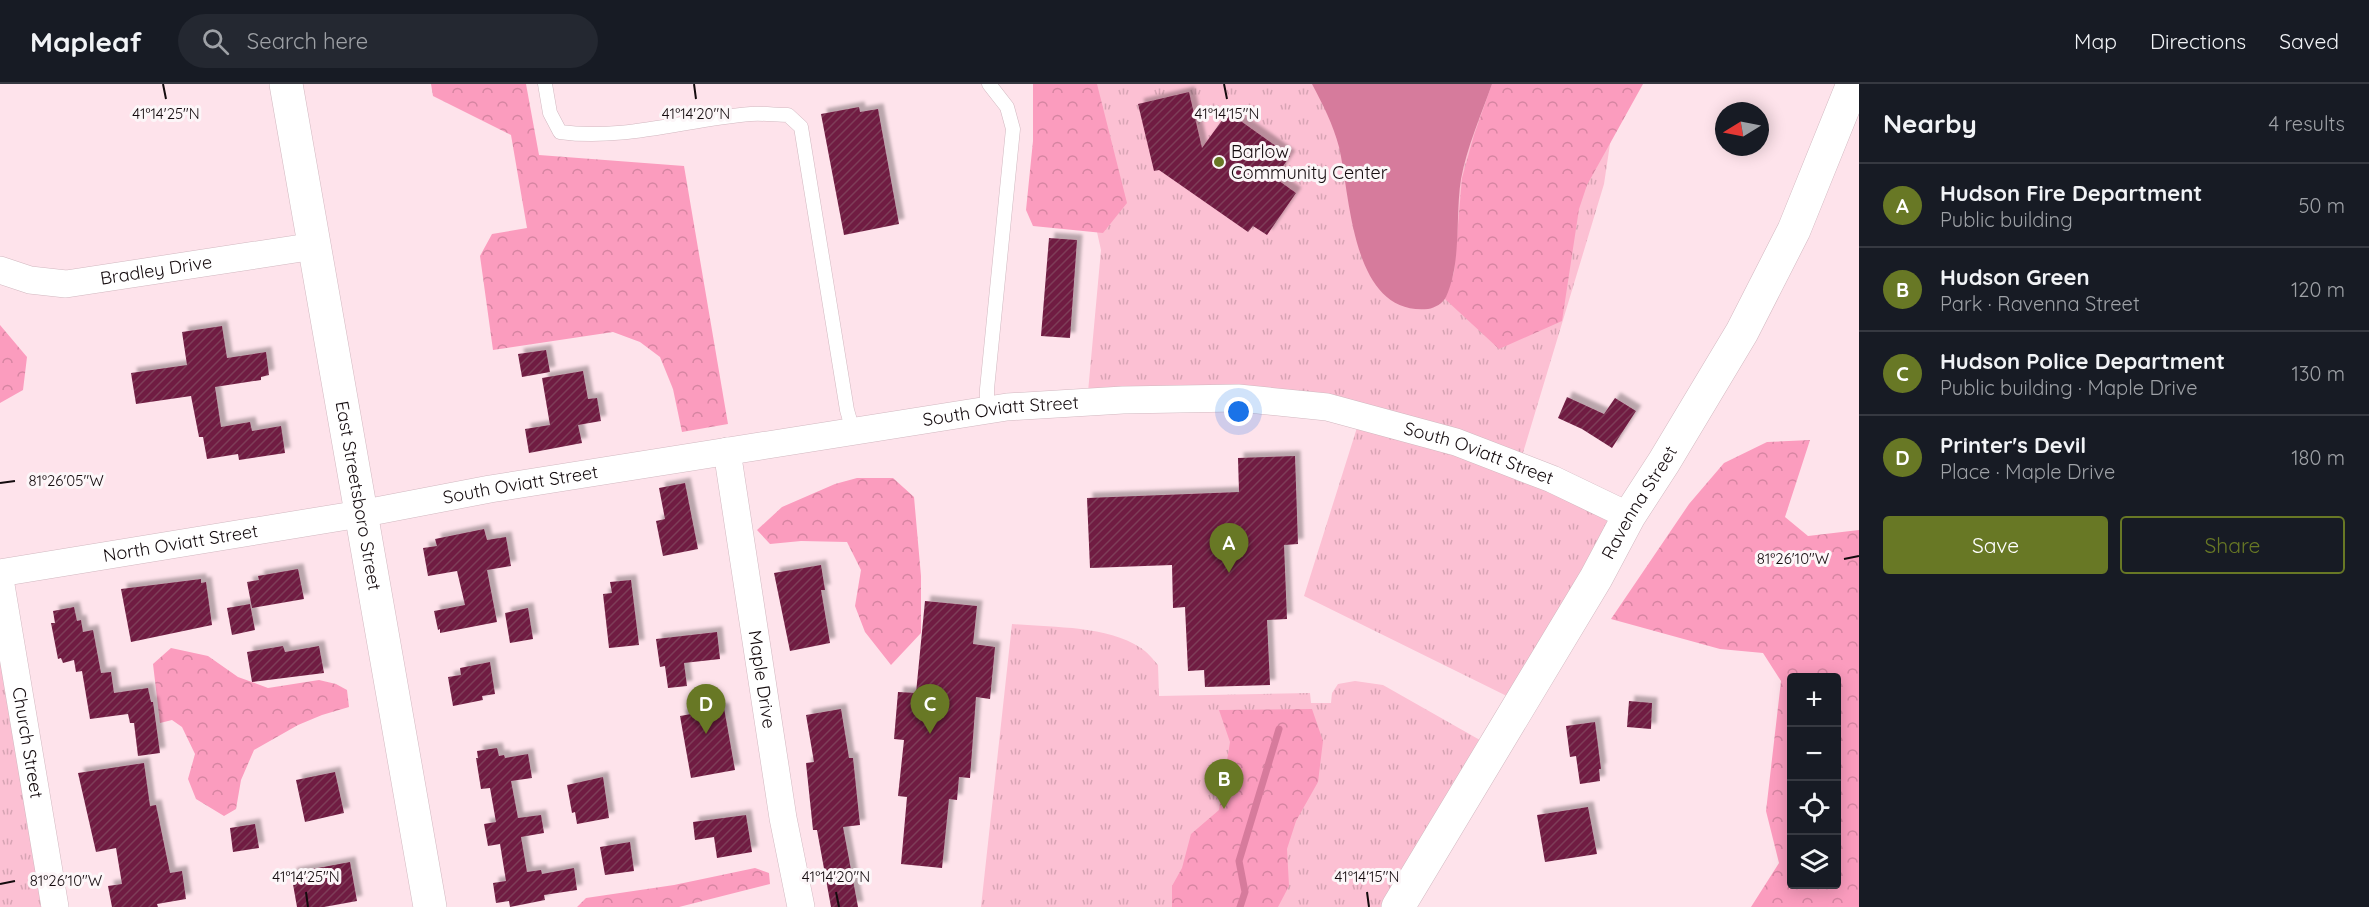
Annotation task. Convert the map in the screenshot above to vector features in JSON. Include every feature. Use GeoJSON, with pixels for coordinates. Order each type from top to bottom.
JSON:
{"type":"FeatureCollection","features":[{"type":"Feature","properties":{"kind":"street","name":"East Streetsboro Street"},"geometry":{"type":"LineString","coordinates":[[286,84],[430,907]]}},
{"type":"Feature","properties":{"kind":"street","name":"Ravenna Street"},"geometry":{"type":"LineString","coordinates":[[1398,907],[1596,578],[1629,516],[1665,462],[1742,332],[1794,230],[1853,84]]}},
{"type":"Feature","properties":{"kind":"street","name":"Bradley Drive"},"geometry":{"type":"LineString","coordinates":[[0,270],[30,280],[66,284],[315,246]]}},
{"type":"Feature","properties":{"kind":"street","name":"South Oviatt Street"},"geometry":{"type":"LineString","coordinates":[[360,514],[490,489],[1007,407],[1123,400],[1238,398],[1327,407],[1456,442],[1552,478],[1629,516]]}},
{"type":"Feature","properties":{"kind":"street","name":"Maple Drive"},"geometry":{"type":"LineString","coordinates":[[727,451],[780,801],[801,907]]}},
{"type":"Feature","properties":{"kind":"street","name":"North Oviatt Street"},"geometry":{"type":"LineString","coordinates":[[0,573],[360,514]]}},
{"type":"Feature","properties":{"kind":"street","name":"Church Street"},"geometry":{"type":"LineString","coordinates":[[0,579],[55,907]]}},
{"type":"Feature","properties":{"kind":"lane"},"geometry":{"type":"LineString","coordinates":[[545,84],[550,114],[560,132],[582,135],[652,130],[752,114],[788,115],[801,127],[852,431]]}},
{"type":"Feature","properties":{"kind":"lane"},"geometry":{"type":"LineString","coordinates":[[987,410],[1013,129],[1007,107],[989,84]]}},
{"type":"Feature","properties":{"kind":"green space"},"geometry":{"type":"Polygon","coordinates":[[[431,84],[526,84],[539,155],[684,166],[728,424],[682,432],[673,389],[660,357],[640,342],[613,332],[493,350],[480,256],[492,234],[527,228],[511,135],[433,96],[431,84]]]}},
{"type":"Feature","properties":{"kind":"green space"},"geometry":{"type":"Polygon","coordinates":[[[1033,84],[1097,84],[1127,203],[1103,233],[1033,226],[1026,210],[1033,141],[1033,84]]]}},
{"type":"Feature","properties":{"kind":"green space"},"geometry":{"type":"Polygon","coordinates":[[[1064,84],[1619,84],[1604,184],[1519,466],[1629,516],[1521,703],[1304,596],[1361,415],[1087,403],[1101,250],[1064,84]]]}},
{"type":"Feature","properties":{"kind":"green space"},"geometry":{"type":"Polygon","coordinates":[[[1492,84],[1643,84],[1587,185],[1579,209],[1562,321],[1499,349],[1445,299],[1454,272],[1462,178],[1492,84]]]}},
{"type":"Feature","properties":{"kind":"green space"},"geometry":{"type":"Polygon","coordinates":[[[0,325],[27,357],[23,390],[0,403],[0,325]]]}},
{"type":"Feature","properties":{"kind":"green space"},"geometry":{"type":"Polygon","coordinates":[[[1810,440],[1785,517],[1808,536],[1859,530],[1859,907],[1751,907],[1779,863],[1766,811],[1781,681],[1763,653],[1720,649],[1611,619],[1689,504],[1724,463],[1767,442],[1810,440]]]}},
{"type":"Feature","properties":{"kind":"green space"},"geometry":{"type":"Polygon","coordinates":[[[857,478],[893,478],[914,497],[921,576],[921,633],[891,665],[865,632],[855,606],[861,570],[847,542],[801,541],[770,544],[757,530],[782,507],[835,484],[857,478]]]}},
{"type":"Feature","properties":{"kind":"green space"},"geometry":{"type":"Polygon","coordinates":[[[0,579],[55,907],[0,907],[0,579]]]}},
{"type":"Feature","properties":{"kind":"green space"},"geometry":{"type":"Polygon","coordinates":[[[1012,624],[1095,631],[1127,641],[1143,650],[1158,665],[1159,696],[1310,693],[1311,703],[1331,703],[1332,693],[1338,684],[1355,681],[1383,685],[1494,748],[1398,907],[981,907],[1012,624]]]}},
{"type":"Feature","properties":{"kind":"green space"},"geometry":{"type":"Polygon","coordinates":[[[171,648],[208,656],[238,677],[268,688],[319,680],[336,684],[347,690],[349,707],[298,725],[254,750],[241,780],[236,809],[224,816],[196,799],[188,779],[195,754],[182,727],[172,720],[160,723],[153,664],[171,648]]]}},
{"type":"Feature","properties":{"kind":"green space"},"geometry":{"type":"Polygon","coordinates":[[[1312,709],[1323,741],[1318,782],[1296,821],[1287,849],[1289,886],[1278,907],[1172,907],[1172,886],[1182,868],[1191,834],[1219,810],[1230,742],[1219,710],[1312,709]]]}},
{"type":"Feature","properties":{"kind":"green space"},"geometry":{"type":"Polygon","coordinates":[[[755,868],[769,873],[770,884],[679,907],[577,907],[586,898],[674,885],[755,868]]]}},
{"type":"Feature","properties":{"kind":"shaded area"},"geometry":{"type":"Polygon","coordinates":[[[1312,84],[1492,84],[1461,179],[1456,254],[1451,283],[1445,299],[1436,306],[1428,309],[1403,306],[1383,294],[1369,274],[1359,250],[1352,223],[1337,139],[1312,84]]]}},
{"type":"Feature","properties":{"kind":"building","name":"Barlow Community Center"},"geometry":{"type":"Polygon","coordinates":[[[1189,92],[1202,148],[1228,112],[1290,156],[1275,178],[1296,193],[1267,235],[1253,226],[1248,232],[1159,170],[1154,171],[1138,104],[1189,92]]]}},
{"type":"Feature","properties":{"kind":"building"},"geometry":{"type":"Polygon","coordinates":[[[859,107],[860,112],[878,109],[899,224],[844,235],[821,114],[859,107]]]}},
{"type":"Feature","properties":{"kind":"building"},"geometry":{"type":"Polygon","coordinates":[[[1049,238],[1077,240],[1070,338],[1041,336],[1049,238]]]}},
{"type":"Feature","properties":{"kind":"building"},"geometry":{"type":"Polygon","coordinates":[[[222,326],[227,358],[266,352],[269,375],[261,377],[261,380],[215,387],[221,427],[250,422],[252,431],[281,426],[285,453],[239,460],[238,454],[207,459],[203,437],[199,437],[191,396],[136,404],[131,373],[187,365],[182,332],[222,326]]]}},
{"type":"Feature","properties":{"kind":"building"},"geometry":{"type":"Polygon","coordinates":[[[546,350],[550,372],[522,377],[518,354],[546,350]]]}},
{"type":"Feature","properties":{"kind":"building"},"geometry":{"type":"Polygon","coordinates":[[[583,371],[588,399],[597,398],[601,421],[578,425],[582,443],[529,453],[525,429],[550,425],[542,378],[583,371]]]}},
{"type":"Feature","properties":{"kind":"building"},"geometry":{"type":"Polygon","coordinates":[[[1567,397],[1604,414],[1615,398],[1636,411],[1612,448],[1582,429],[1558,418],[1567,397]]]}},
{"type":"Feature","properties":{"kind":"building"},"geometry":{"type":"Polygon","coordinates":[[[1295,456],[1298,544],[1284,545],[1287,619],[1267,620],[1270,685],[1205,687],[1204,670],[1188,671],[1185,607],[1173,608],[1172,565],[1090,568],[1087,498],[1239,492],[1238,458],[1295,456]]]}},
{"type":"Feature","properties":{"kind":"building"},"geometry":{"type":"Polygon","coordinates":[[[685,483],[698,549],[663,556],[656,521],[665,519],[659,488],[685,483]]]}},
{"type":"Feature","properties":{"kind":"building"},"geometry":{"type":"Polygon","coordinates":[[[484,529],[487,540],[506,537],[511,566],[487,570],[497,622],[440,633],[434,611],[465,605],[457,571],[428,576],[423,548],[437,546],[435,539],[484,529]]]}},
{"type":"Feature","properties":{"kind":"building"},"geometry":{"type":"Polygon","coordinates":[[[821,565],[825,590],[821,590],[830,643],[790,651],[774,573],[821,565]]]}},
{"type":"Feature","properties":{"kind":"building"},"geometry":{"type":"Polygon","coordinates":[[[298,569],[304,599],[252,608],[247,582],[259,580],[258,576],[298,569]]]}},
{"type":"Feature","properties":{"kind":"building"},"geometry":{"type":"Polygon","coordinates":[[[201,579],[201,583],[206,582],[212,625],[131,642],[121,589],[201,579]]]}},
{"type":"Feature","properties":{"kind":"building"},"geometry":{"type":"Polygon","coordinates":[[[631,580],[639,645],[609,648],[603,594],[612,593],[610,582],[631,580]]]}},
{"type":"Feature","properties":{"kind":"building"},"geometry":{"type":"Polygon","coordinates":[[[925,601],[977,606],[973,644],[995,647],[990,699],[976,697],[970,778],[959,777],[957,800],[949,799],[942,868],[901,864],[907,797],[898,796],[904,740],[894,739],[898,692],[916,693],[925,601]]]}},
{"type":"Feature","properties":{"kind":"building"},"geometry":{"type":"Polygon","coordinates":[[[250,604],[255,630],[232,635],[227,608],[250,604]]]}},
{"type":"Feature","properties":{"kind":"building"},"geometry":{"type":"Polygon","coordinates":[[[74,607],[77,621],[81,620],[83,632],[93,630],[101,673],[111,672],[114,693],[148,688],[151,702],[153,702],[160,753],[138,756],[134,723],[130,723],[128,714],[90,719],[82,671],[76,672],[74,660],[63,663],[61,658],[58,659],[51,623],[55,623],[53,611],[74,607]]]}},
{"type":"Feature","properties":{"kind":"building"},"geometry":{"type":"Polygon","coordinates":[[[528,608],[533,639],[510,643],[505,613],[528,608]]]}},
{"type":"Feature","properties":{"kind":"building"},"geometry":{"type":"Polygon","coordinates":[[[717,632],[720,659],[684,663],[687,686],[668,688],[665,666],[660,667],[656,639],[717,632]]]}},
{"type":"Feature","properties":{"kind":"building"},"geometry":{"type":"Polygon","coordinates":[[[283,646],[285,652],[319,646],[324,673],[252,682],[247,652],[283,646]]]}},
{"type":"Feature","properties":{"kind":"building"},"geometry":{"type":"Polygon","coordinates":[[[490,662],[495,694],[482,696],[483,700],[453,706],[448,677],[461,675],[460,668],[490,662]]]}},
{"type":"Feature","properties":{"kind":"building"},"geometry":{"type":"Polygon","coordinates":[[[1629,701],[1652,703],[1651,729],[1627,727],[1629,701]]]}},
{"type":"Feature","properties":{"kind":"building"},"geometry":{"type":"Polygon","coordinates":[[[724,708],[735,770],[691,778],[680,716],[724,708]]]}},
{"type":"Feature","properties":{"kind":"building"},"geometry":{"type":"Polygon","coordinates":[[[841,709],[849,758],[853,758],[860,825],[843,827],[858,907],[831,907],[817,830],[813,830],[806,763],[814,762],[806,715],[841,709]]]}},
{"type":"Feature","properties":{"kind":"building"},"geometry":{"type":"Polygon","coordinates":[[[1595,722],[1601,769],[1599,769],[1600,781],[1580,784],[1576,756],[1570,757],[1566,726],[1595,722]]]}},
{"type":"Feature","properties":{"kind":"building"},"geometry":{"type":"Polygon","coordinates":[[[497,748],[499,756],[504,755],[505,758],[528,754],[532,778],[511,781],[518,818],[541,815],[544,833],[521,837],[527,872],[541,870],[542,874],[574,868],[577,890],[544,895],[545,900],[510,907],[509,901],[496,903],[493,883],[506,881],[500,844],[488,846],[484,824],[496,822],[490,788],[481,789],[476,758],[478,758],[477,751],[497,748]]]}},
{"type":"Feature","properties":{"kind":"building"},"geometry":{"type":"Polygon","coordinates":[[[144,763],[150,806],[156,805],[170,873],[182,871],[186,899],[157,904],[158,907],[112,907],[108,886],[122,884],[116,848],[96,852],[78,773],[144,763]]]}},
{"type":"Feature","properties":{"kind":"building"},"geometry":{"type":"Polygon","coordinates":[[[335,772],[344,813],[305,822],[296,780],[335,772]]]}},
{"type":"Feature","properties":{"kind":"building"},"geometry":{"type":"Polygon","coordinates":[[[603,777],[609,818],[577,824],[575,812],[572,813],[567,785],[603,777]]]}},
{"type":"Feature","properties":{"kind":"building"},"geometry":{"type":"Polygon","coordinates":[[[1588,807],[1597,854],[1545,862],[1537,815],[1588,807]]]}},
{"type":"Feature","properties":{"kind":"building"},"geometry":{"type":"Polygon","coordinates":[[[746,815],[752,852],[717,858],[714,837],[695,840],[693,822],[746,815]]]}},
{"type":"Feature","properties":{"kind":"building"},"geometry":{"type":"Polygon","coordinates":[[[255,824],[259,848],[233,852],[230,828],[255,824]]]}},
{"type":"Feature","properties":{"kind":"building"},"geometry":{"type":"Polygon","coordinates":[[[630,842],[634,871],[605,875],[600,847],[630,842]]]}},
{"type":"Feature","properties":{"kind":"building"},"geometry":{"type":"Polygon","coordinates":[[[350,862],[357,901],[324,907],[297,907],[291,873],[350,862]]]}},
{"type":"Feature","properties":{"kind":"waterway"},"geometry":{"type":"LineString","coordinates":[[1240,907],[1245,892],[1239,861],[1279,729]]}},
{"type":"Feature","properties":{"kind":"place","name":"Barlow Community Center"},"geometry":{"type":"Point","coordinates":[1219,162]}},
{"type":"Feature","properties":{"kind":"place","name":"Hudson Fire Department"},"geometry":{"type":"Point","coordinates":[1229,573]}},
{"type":"Feature","properties":{"kind":"place","name":"Printer's Devil"},"geometry":{"type":"Point","coordinates":[706,734]}},
{"type":"Feature","properties":{"kind":"place","name":"Hudson Police Department"},"geometry":{"type":"Point","coordinates":[930,734]}},
{"type":"Feature","properties":{"kind":"place","name":"Hudson Green"},"geometry":{"type":"Point","coordinates":[1224,809]}}]}
